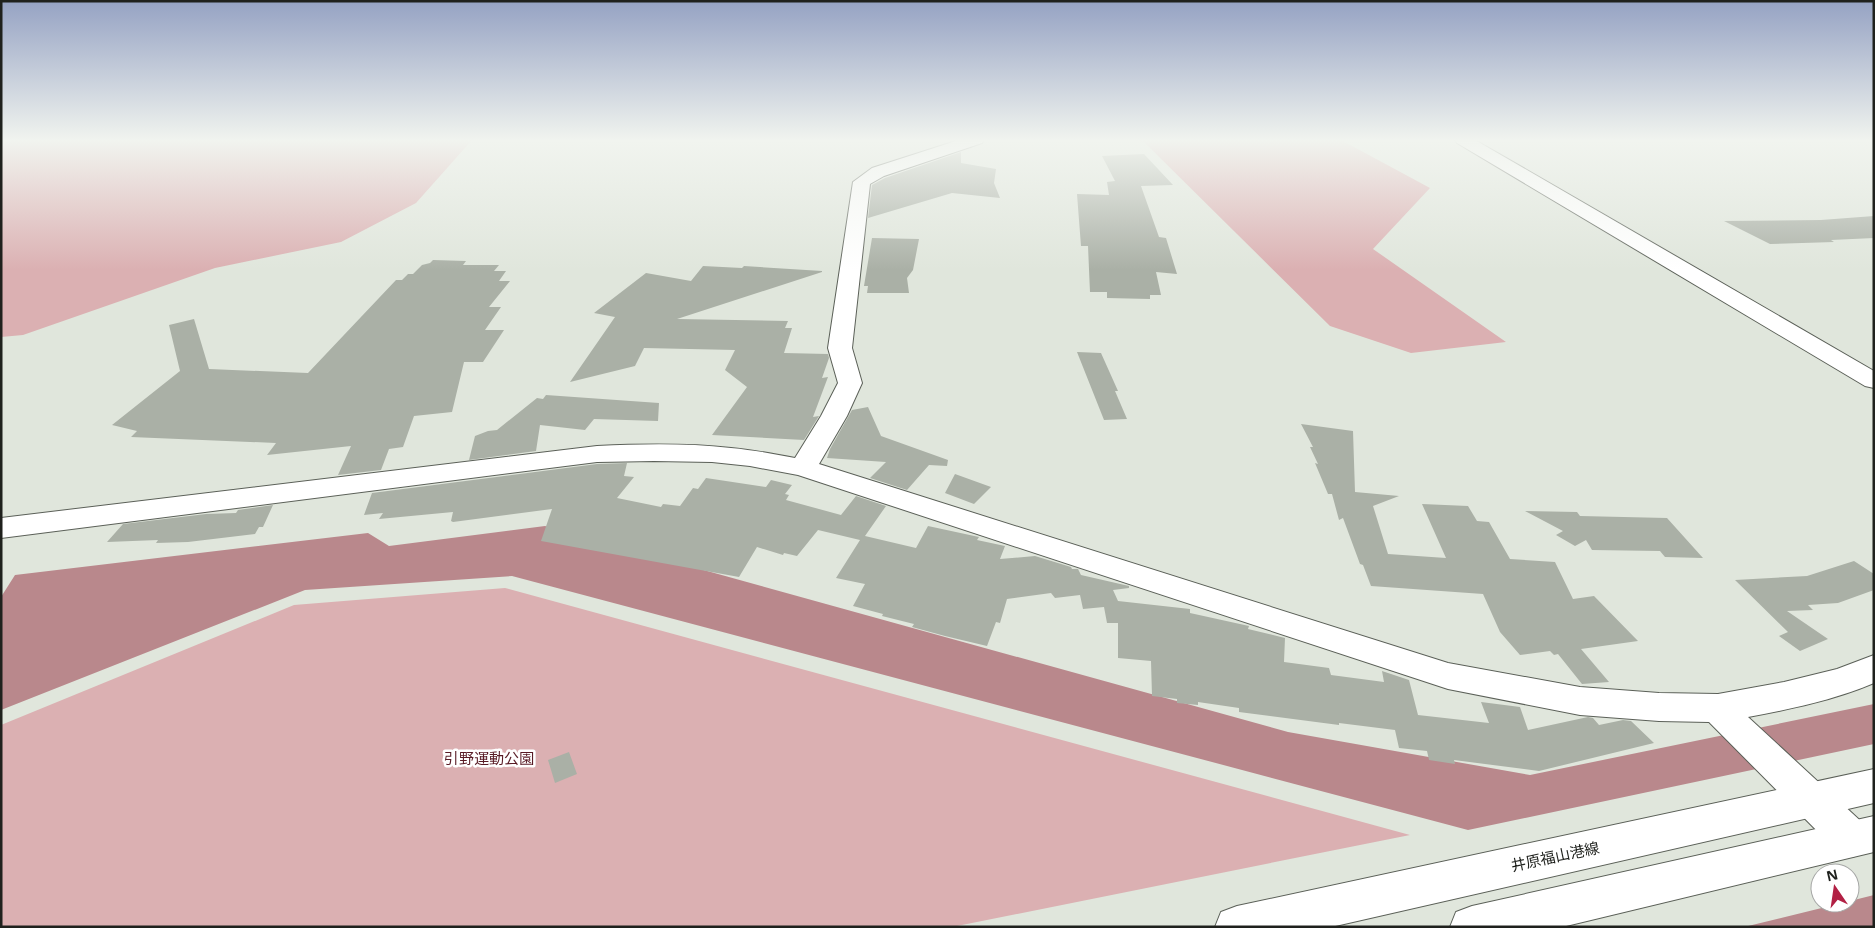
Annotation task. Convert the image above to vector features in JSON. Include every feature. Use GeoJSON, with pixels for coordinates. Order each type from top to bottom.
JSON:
{"type":"FeatureCollection","features":[{"type":"Feature","properties":{"kind":"street"},"geometry":{"type":"LineString","coordinates":[[802,468],[834,416],[850,383],[840,348],[862,183]]}},
{"type":"Feature","properties":{"kind":"street"},"geometry":{"type":"LineString","coordinates":[[1538,183],[1874,381]]}},
{"type":"Feature","properties":{"kind":"street"},"geometry":{"type":"LineString","coordinates":[[1,528],[597,454],[661,452],[750,458],[802,468],[1448,676],[1580,701],[1723,714],[1844,681],[1874,668]]}},
{"type":"Feature","properties":{"kind":"street"},"geometry":{"type":"LineString","coordinates":[[1723,714],[1797,788],[1863,837]]}},
{"type":"Feature","properties":{"kind":"street","name":"井原福山港線"},"geometry":{"type":"LineString","coordinates":[[1237,927],[1797,788],[1874,786]]}},
{"type":"Feature","properties":{"kind":"street"},"geometry":{"type":"LineString","coordinates":[[1472,927],[1863,837]]}},
{"type":"Feature","properties":{"kind":"green space"},"geometry":{"type":"Polygon","coordinates":[[[1,183],[434,183],[416,203],[341,242],[215,268],[23,335],[1,337],[1,183]]]}},
{"type":"Feature","properties":{"kind":"green space"},"geometry":{"type":"Polygon","coordinates":[[[1186,183],[1421,183],[1430,188],[1373,249],[1506,342],[1411,353],[1330,326],[1186,183]]]}},
{"type":"Feature","properties":{"kind":"green space","name":"引野運動公園"},"geometry":{"type":"Polygon","coordinates":[[[505,588],[1410,835],[952,927],[1,927],[1,725],[294,605],[505,588]]]}},
{"type":"Feature","properties":{"kind":"shaded area"},"geometry":{"type":"Polygon","coordinates":[[[545,526],[1288,732],[1530,775],[1874,704],[1874,744],[1468,830],[512,576],[305,590],[1,710],[1,597],[15,575],[368,533],[389,546],[545,526]]]}},
{"type":"Feature","properties":{"kind":"shaded area"},"geometry":{"type":"Polygon","coordinates":[[[1874,895],[1874,927],[1744,927],[1810,911],[1810,913],[1860,913],[1860,898],[1874,895]]]}},
{"type":"Feature","properties":{"kind":"building"},"geometry":{"type":"Polygon","coordinates":[[[875,183],[994,183],[1000,198],[952,193],[868,218],[872,185],[875,183]]]}},
{"type":"Feature","properties":{"kind":"building"},"geometry":{"type":"Polygon","coordinates":[[[1107,183],[1171,183],[1173,185],[1141,186],[1159,237],[1166,238],[1177,274],[1156,272],[1161,295],[1150,295],[1150,299],[1107,298],[1107,292],[1090,292],[1088,246],[1081,246],[1077,194],[1109,195],[1107,183]]]}},
{"type":"Feature","properties":{"kind":"building"},"geometry":{"type":"Polygon","coordinates":[[[1874,216],[1874,238],[1831,240],[1834,242],[1770,244],[1724,221],[1821,220],[1874,216]]]}},
{"type":"Feature","properties":{"kind":"building"},"geometry":{"type":"Polygon","coordinates":[[[872,238],[919,239],[913,270],[907,278],[909,293],[867,293],[868,286],[864,286],[872,238]]]}},
{"type":"Feature","properties":{"kind":"building"},"geometry":{"type":"Polygon","coordinates":[[[433,260],[466,261],[463,265],[499,265],[494,271],[506,271],[499,281],[510,281],[489,307],[501,307],[485,330],[504,330],[483,362],[464,362],[452,412],[414,416],[403,447],[389,449],[381,470],[338,475],[351,446],[267,455],[276,443],[131,437],[137,431],[112,425],[180,371],[169,325],[194,319],[209,369],[308,373],[396,280],[402,280],[408,274],[413,274],[422,265],[433,260]]]}},
{"type":"Feature","properties":{"kind":"building"},"geometry":{"type":"Polygon","coordinates":[[[703,266],[742,268],[744,266],[822,271],[677,319],[788,321],[785,328],[792,328],[784,353],[828,354],[829,358],[822,378],[828,377],[813,417],[819,416],[804,440],[712,435],[747,387],[725,370],[735,350],[644,348],[635,366],[570,382],[615,317],[594,313],[646,273],[691,281],[703,266]]]}},
{"type":"Feature","properties":{"kind":"building"},"geometry":{"type":"Polygon","coordinates":[[[1077,352],[1101,353],[1118,391],[1115,391],[1127,419],[1104,420],[1077,352]]]}},
{"type":"Feature","properties":{"kind":"building"},"geometry":{"type":"Polygon","coordinates":[[[546,395],[659,403],[658,421],[594,419],[585,430],[540,425],[536,451],[469,460],[475,436],[497,430],[537,398],[543,399],[546,395]]]}},
{"type":"Feature","properties":{"kind":"building"},"geometry":{"type":"Polygon","coordinates":[[[868,407],[881,436],[948,460],[947,466],[929,465],[907,490],[870,478],[886,462],[827,458],[852,410],[868,407]]]}},
{"type":"Feature","properties":{"kind":"building"},"geometry":{"type":"Polygon","coordinates":[[[1301,424],[1353,431],[1355,492],[1399,496],[1373,506],[1388,554],[1446,558],[1422,504],[1468,506],[1477,521],[1489,522],[1510,559],[1555,562],[1573,599],[1594,596],[1638,641],[1581,649],[1609,682],[1582,684],[1558,654],[1554,655],[1550,651],[1520,655],[1500,632],[1483,594],[1371,586],[1363,565],[1360,564],[1343,518],[1339,520],[1332,494],[1328,494],[1310,447],[1313,447],[1301,424]]]}},
{"type":"Feature","properties":{"kind":"building"},"geometry":{"type":"Polygon","coordinates":[[[627,463],[624,476],[634,477],[617,498],[661,507],[663,504],[680,506],[693,488],[698,489],[706,478],[766,487],[771,480],[792,485],[785,494],[789,495],[786,500],[841,515],[856,496],[886,506],[865,536],[916,548],[928,526],[979,537],[977,540],[1005,546],[1000,559],[1035,556],[1071,567],[1072,569],[1078,569],[1081,575],[1129,586],[1129,588],[1113,590],[1118,601],[1190,609],[1190,613],[1249,626],[1248,629],[1285,638],[1284,662],[1329,668],[1331,675],[1384,682],[1382,671],[1409,680],[1418,715],[1489,723],[1481,702],[1520,707],[1528,730],[1588,717],[1593,718],[1599,725],[1623,720],[1631,721],[1654,743],[1539,771],[1454,760],[1455,764],[1429,760],[1427,751],[1399,748],[1395,730],[1239,712],[1239,708],[1198,702],[1198,705],[1177,703],[1177,699],[1152,696],[1151,661],[1118,658],[1118,623],[1107,623],[1104,607],[1083,609],[1080,595],[1055,598],[1051,593],[1007,599],[1000,623],[996,622],[987,646],[945,636],[912,627],[914,624],[853,606],[865,584],[836,578],[860,540],[818,530],[797,556],[784,553],[783,555],[757,547],[739,577],[541,541],[552,509],[453,522],[451,521],[453,512],[379,519],[383,513],[364,515],[372,493],[597,464],[627,463]]]}},
{"type":"Feature","properties":{"kind":"building"},"geometry":{"type":"Polygon","coordinates":[[[955,474],[991,487],[974,504],[945,493],[955,474]]]}},
{"type":"Feature","properties":{"kind":"building"},"geometry":{"type":"Polygon","coordinates":[[[273,505],[263,527],[259,527],[255,534],[188,542],[156,543],[158,540],[107,542],[123,524],[206,514],[236,513],[238,510],[273,505]]]}},
{"type":"Feature","properties":{"kind":"building"},"geometry":{"type":"Polygon","coordinates":[[[1525,511],[1577,512],[1580,516],[1667,518],[1703,558],[1665,557],[1660,551],[1592,550],[1586,540],[1575,546],[1556,535],[1563,531],[1525,511]]]}},
{"type":"Feature","properties":{"kind":"building"},"geometry":{"type":"Polygon","coordinates":[[[1854,561],[1874,574],[1874,590],[1838,603],[1808,605],[1813,610],[1787,611],[1828,639],[1800,651],[1779,636],[1788,632],[1735,580],[1807,576],[1854,561]]]}},
{"type":"Feature","properties":{"kind":"building"},"geometry":{"type":"Polygon","coordinates":[[[569,752],[577,774],[555,783],[548,760],[569,752]]]}}]}
